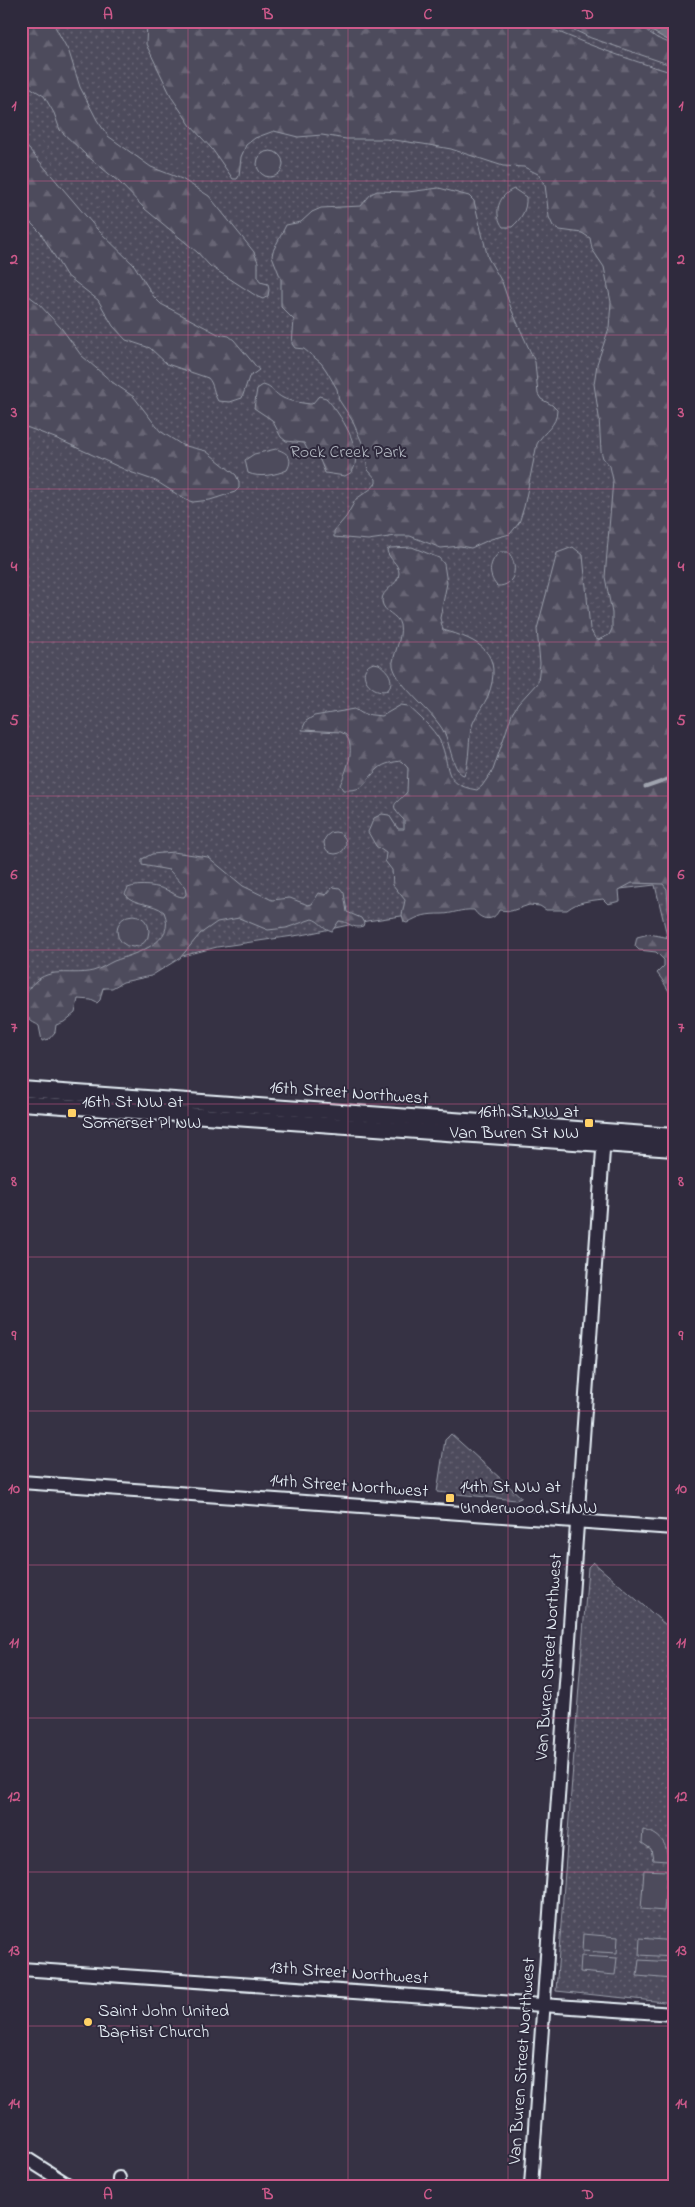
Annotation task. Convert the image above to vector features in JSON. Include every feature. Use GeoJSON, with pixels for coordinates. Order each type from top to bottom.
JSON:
{"type":"FeatureCollection","features":[{"type":"Feature","properties":{"kind":"main road","name":"16th Street Northwest"},"geometry":{"type":"LineString","coordinates":[[21,1089],[604,1138],[674,1149]]}},
{"type":"Feature","properties":{"kind":"main road","name":"16th Street Northwest"},"geometry":{"type":"LineString","coordinates":[[21,1103],[604,1138],[674,1136]]}},
{"type":"Feature","properties":{"kind":"street","name":"Van Buren Street Northwest"},"geometry":{"type":"LineString","coordinates":[[531,2186],[604,1138]]}},
{"type":"Feature","properties":{"kind":"street","name":"14th Street Northwest"},"geometry":{"type":"LineString","coordinates":[[21,1482],[674,1528]]}},
{"type":"Feature","properties":{"kind":"street","name":"13th Street Northwest"},"geometry":{"type":"LineString","coordinates":[[21,1969],[674,2014]]}},
{"type":"Feature","properties":{"kind":"street"},"geometry":{"type":"LineString","coordinates":[[21,2155],[70,2186]]}},
{"type":"Feature","properties":{"kind":"green space","name":"Rock Creek Park"},"geometry":{"type":"Polygon","coordinates":[[[21,21],[674,21],[674,977],[655,885],[463,907],[367,921],[307,934],[217,947],[163,961],[137,975],[21,1022],[21,21]]]}},
{"type":"Feature","properties":{"kind":"green space"},"geometry":{"type":"Polygon","coordinates":[[[21,21],[52,21],[69,52],[80,87],[97,120],[108,136],[151,167],[182,179],[209,196],[254,252],[258,262],[258,277],[260,282],[268,284],[268,296],[263,299],[258,297],[210,266],[197,252],[145,209],[119,182],[86,155],[60,130],[54,113],[44,96],[28,86],[21,77],[21,21]]]}},
{"type":"Feature","properties":{"kind":"green space"},"geometry":{"type":"Polygon","coordinates":[[[147,21],[534,21],[603,50],[674,73],[674,998],[657,973],[664,966],[664,960],[656,952],[639,950],[635,946],[637,937],[649,934],[670,938],[667,889],[663,884],[632,883],[619,890],[620,901],[608,904],[603,899],[593,900],[580,903],[567,910],[546,910],[540,906],[529,905],[511,911],[499,910],[494,917],[487,919],[477,914],[474,910],[465,910],[446,914],[432,914],[416,918],[407,923],[404,922],[402,915],[405,900],[393,885],[392,870],[385,861],[386,853],[376,846],[368,832],[374,818],[382,814],[389,815],[398,829],[404,829],[404,820],[396,810],[395,804],[407,792],[408,768],[401,761],[386,764],[380,767],[361,787],[343,790],[340,785],[350,754],[349,741],[346,735],[341,732],[302,730],[306,721],[314,716],[355,709],[363,714],[382,716],[401,705],[408,706],[437,736],[444,750],[452,779],[465,787],[477,790],[493,770],[512,714],[518,704],[538,682],[540,663],[537,629],[557,553],[573,547],[583,555],[590,629],[598,640],[609,635],[612,629],[612,613],[605,577],[613,480],[610,466],[603,458],[601,451],[599,417],[594,384],[597,364],[609,328],[611,302],[604,267],[592,249],[590,238],[582,233],[560,230],[553,226],[549,217],[545,185],[538,174],[524,167],[503,166],[451,149],[423,144],[386,139],[346,139],[322,135],[298,137],[274,131],[255,138],[246,145],[241,157],[239,176],[237,179],[233,179],[212,149],[191,126],[172,98],[146,44],[147,21]]]}},
{"type":"Feature","properties":{"kind":"green space"},"geometry":{"type":"Polygon","coordinates":[[[555,21],[623,22],[639,25],[657,38],[674,45],[674,66],[591,38],[555,21]]]}},
{"type":"Feature","properties":{"kind":"green space"},"geometry":{"type":"Polygon","coordinates":[[[21,146],[29,149],[97,229],[134,265],[154,297],[161,304],[218,334],[229,336],[234,340],[259,370],[249,377],[242,398],[230,402],[218,401],[208,378],[167,364],[150,348],[126,340],[113,326],[98,300],[66,275],[40,232],[21,213],[21,146]]]}},
{"type":"Feature","properties":{"kind":"green space"},"geometry":{"type":"Polygon","coordinates":[[[270,151],[279,155],[283,164],[279,173],[270,177],[261,173],[257,164],[261,155],[270,151]]]}},
{"type":"Feature","properties":{"kind":"green space"},"geometry":{"type":"Polygon","coordinates":[[[439,188],[469,196],[474,201],[488,258],[502,282],[512,311],[535,362],[538,394],[541,399],[557,410],[555,421],[537,444],[524,507],[519,523],[510,534],[491,539],[471,548],[460,546],[441,548],[410,536],[368,540],[334,537],[334,531],[346,517],[356,499],[372,488],[376,483],[376,479],[368,470],[364,447],[352,420],[339,400],[337,389],[326,370],[321,363],[304,349],[295,348],[292,344],[294,320],[281,307],[281,279],[272,256],[273,251],[286,225],[301,222],[312,212],[321,208],[361,206],[371,194],[377,191],[408,192],[439,188]]]}},
{"type":"Feature","properties":{"kind":"green space"},"geometry":{"type":"Polygon","coordinates":[[[514,189],[526,197],[524,210],[521,217],[512,227],[503,227],[498,216],[499,205],[504,196],[514,189]]]}},
{"type":"Feature","properties":{"kind":"green space"},"geometry":{"type":"Polygon","coordinates":[[[21,294],[29,296],[37,302],[62,329],[81,355],[112,382],[134,397],[160,431],[182,445],[206,451],[236,475],[239,488],[235,492],[210,500],[193,502],[186,500],[156,481],[130,472],[60,440],[21,425],[21,294]]]}},
{"type":"Feature","properties":{"kind":"green space"},"geometry":{"type":"Polygon","coordinates":[[[263,385],[269,387],[283,398],[293,401],[312,404],[319,396],[326,398],[344,422],[353,443],[355,463],[352,472],[345,476],[325,473],[320,460],[308,451],[304,443],[286,441],[281,437],[272,420],[254,408],[257,389],[263,385]]]}},
{"type":"Feature","properties":{"kind":"green space"},"geometry":{"type":"Polygon","coordinates":[[[276,449],[288,456],[290,462],[287,470],[268,475],[252,475],[248,473],[245,460],[254,454],[276,449]]]}},
{"type":"Feature","properties":{"kind":"green space"},"geometry":{"type":"Polygon","coordinates":[[[412,547],[439,558],[444,564],[447,583],[440,618],[443,630],[468,638],[478,644],[491,659],[493,669],[492,681],[488,696],[471,729],[468,762],[464,775],[457,769],[444,732],[439,724],[408,691],[396,674],[393,666],[400,636],[400,625],[399,621],[383,605],[382,597],[396,581],[399,570],[387,550],[390,548],[412,547]]]}},
{"type":"Feature","properties":{"kind":"green space"},"geometry":{"type":"Polygon","coordinates":[[[500,552],[508,552],[514,563],[514,574],[508,583],[497,586],[492,577],[491,568],[493,560],[500,552]]]}},
{"type":"Feature","properties":{"kind":"green space"},"geometry":{"type":"Polygon","coordinates":[[[374,663],[379,664],[385,669],[391,679],[388,690],[381,691],[375,689],[366,681],[365,671],[368,666],[374,663]]]}},
{"type":"Feature","properties":{"kind":"green space"},"geometry":{"type":"Polygon","coordinates":[[[331,832],[339,832],[346,839],[346,847],[339,854],[331,854],[324,847],[324,839],[331,832]]]}},
{"type":"Feature","properties":{"kind":"green space"},"geometry":{"type":"Polygon","coordinates":[[[173,852],[208,857],[243,886],[272,900],[290,898],[308,905],[312,904],[319,893],[326,895],[333,887],[340,888],[344,893],[347,912],[361,918],[364,923],[363,926],[356,927],[339,921],[332,931],[312,919],[286,928],[268,930],[239,918],[217,922],[200,934],[180,958],[151,976],[123,982],[112,988],[103,988],[100,1000],[97,1003],[91,1000],[78,999],[75,1013],[64,1022],[56,1025],[55,1032],[49,1039],[42,1041],[39,1026],[29,1019],[25,1009],[24,1002],[29,988],[40,978],[47,975],[96,970],[143,950],[160,939],[165,932],[164,912],[133,900],[125,894],[128,888],[143,885],[160,888],[184,897],[186,894],[185,887],[169,870],[142,865],[142,859],[152,854],[173,852]]]}},
{"type":"Feature","properties":{"kind":"green space"},"geometry":{"type":"Polygon","coordinates":[[[133,915],[139,916],[144,920],[148,925],[148,937],[144,942],[139,946],[133,947],[127,946],[122,942],[118,937],[117,931],[118,925],[122,920],[127,916],[133,915]]]}},
{"type":"Feature","properties":{"kind":"green space"},"geometry":{"type":"Polygon","coordinates":[[[451,1434],[521,1498],[516,1500],[437,1492],[445,1440],[451,1434]]]}},
{"type":"Feature","properties":{"kind":"green space"},"geometry":{"type":"Polygon","coordinates":[[[593,1562],[674,1632],[674,2003],[556,1991],[588,1567],[593,1562]]]}},
{"type":"Feature","properties":{"kind":"green space"},"geometry":{"type":"Polygon","coordinates":[[[643,1830],[649,1831],[662,1840],[666,1849],[667,1861],[653,1860],[651,1849],[642,1843],[643,1830]]]}},
{"type":"Feature","properties":{"kind":"green space"},"geometry":{"type":"Polygon","coordinates":[[[644,1870],[667,1871],[664,1911],[641,1909],[644,1870]]]}},
{"type":"Feature","properties":{"kind":"green space"},"geometry":{"type":"Polygon","coordinates":[[[669,1871],[674,1872],[674,1911],[666,1910],[669,1871]]]}},
{"type":"Feature","properties":{"kind":"green space"},"geometry":{"type":"Polygon","coordinates":[[[583,1934],[618,1937],[617,1953],[582,1951],[583,1934]]]}},
{"type":"Feature","properties":{"kind":"green space"},"geometry":{"type":"Polygon","coordinates":[[[640,1938],[674,1941],[674,1957],[639,1955],[640,1938]]]}},
{"type":"Feature","properties":{"kind":"green space"},"geometry":{"type":"Polygon","coordinates":[[[581,1956],[617,1958],[615,1975],[580,1972],[581,1956]]]}},
{"type":"Feature","properties":{"kind":"green space"},"geometry":{"type":"Polygon","coordinates":[[[639,1960],[674,1962],[673,1979],[637,1976],[639,1960]]]}},
{"type":"Feature","properties":{"kind":"water"},"geometry":{"type":"Polygon","coordinates":[[[630,21],[674,21],[674,43],[641,26],[630,21]]]}},
{"type":"Feature","properties":{"kind":"waterway"},"geometry":{"type":"LineString","coordinates":[[645,787],[674,777]]}},
{"type":"Feature","properties":{"kind":"place","name":"16th St NW at Somerset Pl NW"},"geometry":{"type":"Point","coordinates":[72,1113]}},
{"type":"Feature","properties":{"kind":"place","name":"16th St NW at Van Buren St NW"},"geometry":{"type":"Point","coordinates":[589,1123]}},
{"type":"Feature","properties":{"kind":"place","name":"14th St NW at Underwood St NW"},"geometry":{"type":"Point","coordinates":[450,1498]}},
{"type":"Feature","properties":{"kind":"place","name":"Saint John United Baptist Church"},"geometry":{"type":"Point","coordinates":[88,2022]}}]}
